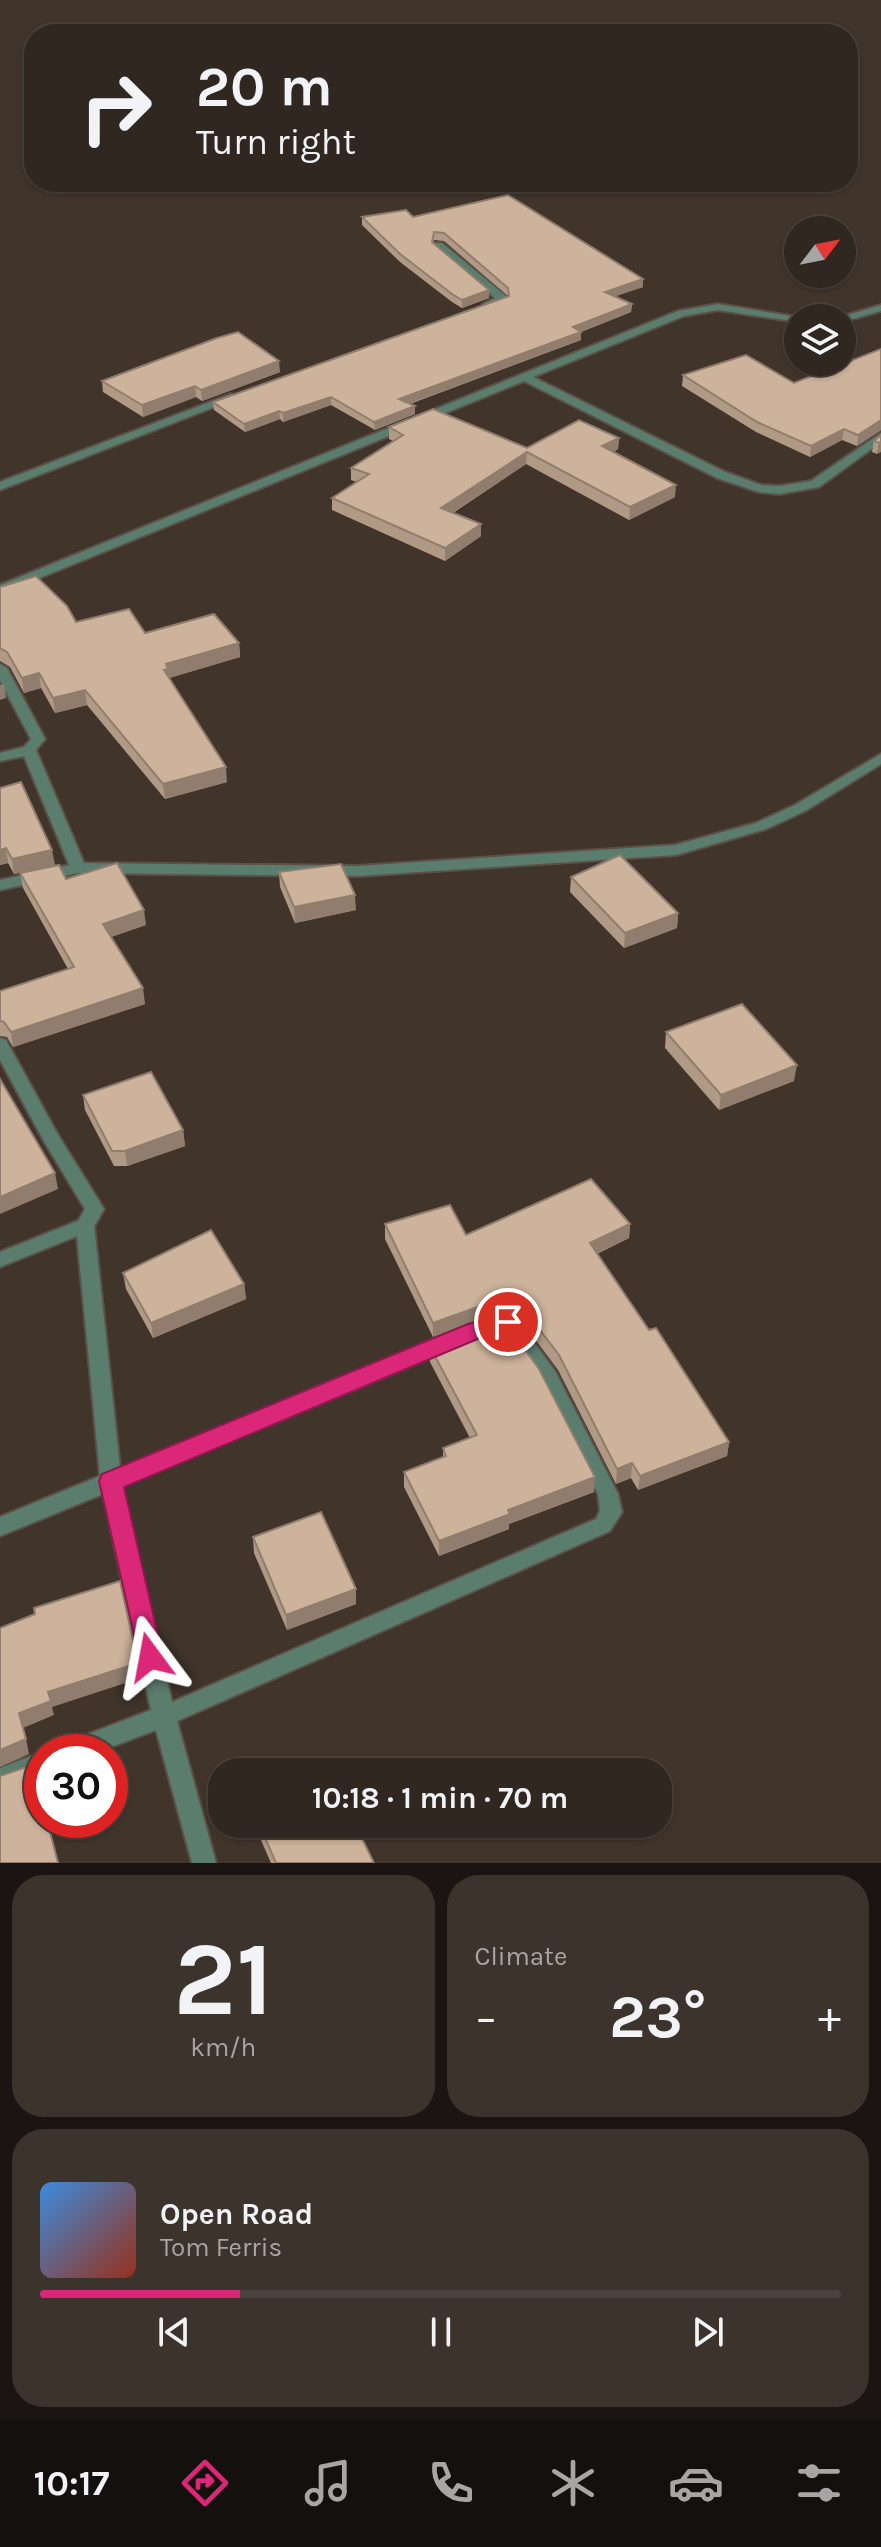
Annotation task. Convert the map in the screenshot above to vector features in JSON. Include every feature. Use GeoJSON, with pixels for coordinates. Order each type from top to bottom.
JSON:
{"type":"FeatureCollection","features":[{"type":"Feature","properties":{"kind":"street"},"geometry":{"type":"LineString","coordinates":[[438,245],[502,298],[467,313]]}},
{"type":"Feature","properties":{"kind":"street"},"geometry":{"type":"LineString","coordinates":[[0,590],[695,309],[718,307],[784,317]]}},
{"type":"Feature","properties":{"kind":"street"},"geometry":{"type":"LineString","coordinates":[[856,315],[881,308]]}},
{"type":"Feature","properties":{"kind":"street"},"geometry":{"type":"LineString","coordinates":[[524,377],[721,475],[759,488],[779,490],[815,484],[881,437]]}},
{"type":"Feature","properties":{"kind":"street"},"geometry":{"type":"LineString","coordinates":[[0,486],[245,391]]}},
{"type":"Feature","properties":{"kind":"street"},"geometry":{"type":"LineString","coordinates":[[0,668],[38,739],[29,750],[0,757]]}},
{"type":"Feature","properties":{"kind":"street"},"geometry":{"type":"LineString","coordinates":[[29,750],[78,868]]}},
{"type":"Feature","properties":{"kind":"street"},"geometry":{"type":"LineString","coordinates":[[0,885],[78,868],[358,871],[676,850],[774,820],[800,808],[881,758]]}},
{"type":"Feature","properties":{"kind":"street"},"geometry":{"type":"LineString","coordinates":[[0,1044],[51,1138],[95,1209],[85,1225],[0,1260]]}},
{"type":"Feature","properties":{"kind":"street"},"geometry":{"type":"LineString","coordinates":[[85,1225],[111,1481],[164,1716],[204,1863]]}},
{"type":"Feature","properties":{"kind":"street"},"geometry":{"type":"LineString","coordinates":[[0,1527],[476,1331],[508,1322],[548,1377],[608,1494],[611,1512],[603,1525],[117,1734]]}},
{"type":"Feature","properties":{"kind":"street"},"geometry":{"type":"LineString","coordinates":[[0,1779],[24,1770]]}},
{"type":"Feature","properties":{"kind":"building"},"geometry":{"type":"Polygon","coordinates":[[[508,195],[643,279],[605,292],[632,304],[573,327],[581,332],[399,399],[415,406],[374,422],[331,397],[244,424],[213,402],[509,296],[508,288],[444,233],[434,232],[432,242],[489,290],[462,300],[400,254],[362,217],[406,210],[413,217],[508,195]]]}},
{"type":"Feature","properties":{"kind":"building"},"geometry":{"type":"Polygon","coordinates":[[[238,332],[279,361],[201,390],[195,386],[142,405],[102,381],[217,338],[238,332]]]}},
{"type":"Feature","properties":{"kind":"building"},"geometry":{"type":"Polygon","coordinates":[[[881,349],[881,420],[858,435],[844,429],[811,446],[757,422],[683,375],[746,355],[794,383],[812,376],[856,376],[856,359],[881,349]]]}},
{"type":"Feature","properties":{"kind":"building"},"geometry":{"type":"Polygon","coordinates":[[[433,409],[527,448],[579,420],[619,438],[602,446],[676,485],[630,507],[527,452],[441,508],[481,524],[445,548],[332,498],[369,474],[351,468],[403,435],[389,427],[433,409]]]}},
{"type":"Feature","properties":{"kind":"building"},"geometry":{"type":"Polygon","coordinates":[[[36,576],[67,606],[76,622],[129,609],[145,633],[214,614],[239,643],[166,664],[168,669],[164,670],[226,767],[163,784],[85,690],[53,698],[39,673],[22,678],[7,652],[0,648],[0,587],[36,576]]]}},
{"type":"Feature","properties":{"kind":"building"},"geometry":{"type":"Polygon","coordinates":[[[21,782],[52,850],[12,859],[6,848],[0,850],[0,788],[21,782]]]}},
{"type":"Feature","properties":{"kind":"building"},"geometry":{"type":"Polygon","coordinates":[[[620,855],[678,913],[625,933],[571,877],[620,855]]]}},
{"type":"Feature","properties":{"kind":"building"},"geometry":{"type":"Polygon","coordinates":[[[117,863],[144,910],[103,924],[143,988],[11,1032],[0,1021],[0,991],[74,967],[20,873],[59,865],[66,879],[117,863]]]}},
{"type":"Feature","properties":{"kind":"building"},"geometry":{"type":"Polygon","coordinates":[[[341,864],[355,895],[294,907],[279,872],[341,864]]]}},
{"type":"Feature","properties":{"kind":"building"},"geometry":{"type":"Polygon","coordinates":[[[742,1004],[797,1065],[721,1095],[666,1032],[742,1004]]]}},
{"type":"Feature","properties":{"kind":"building"},"geometry":{"type":"Polygon","coordinates":[[[151,1072],[183,1130],[125,1151],[112,1151],[83,1095],[151,1072]]]}},
{"type":"Feature","properties":{"kind":"building"},"geometry":{"type":"Polygon","coordinates":[[[0,1079],[55,1173],[0,1197],[0,1079]]]}},
{"type":"Feature","properties":{"kind":"building"},"geometry":{"type":"Polygon","coordinates":[[[591,1179],[630,1224],[590,1243],[649,1330],[656,1328],[729,1442],[640,1476],[632,1463],[617,1469],[559,1355],[517,1300],[508,1296],[433,1323],[385,1224],[450,1205],[466,1235],[591,1179]]]}},
{"type":"Feature","properties":{"kind":"building"},"geometry":{"type":"Polygon","coordinates":[[[211,1230],[244,1284],[151,1323],[123,1273],[211,1230]]]}},
{"type":"Feature","properties":{"kind":"building"},"geometry":{"type":"Polygon","coordinates":[[[503,1319],[539,1369],[595,1477],[508,1510],[510,1514],[439,1541],[404,1472],[446,1456],[443,1448],[477,1435],[430,1347],[503,1319]]]}},
{"type":"Feature","properties":{"kind":"building"},"geometry":{"type":"Polygon","coordinates":[[[321,1512],[356,1589],[286,1615],[253,1537],[321,1512]]]}},
{"type":"Feature","properties":{"kind":"building"},"geometry":{"type":"Polygon","coordinates":[[[120,1581],[138,1663],[48,1692],[51,1701],[19,1713],[24,1740],[0,1750],[0,1628],[35,1614],[34,1608],[120,1581]]]}},
{"type":"Feature","properties":{"kind":"building"},"geometry":{"type":"Polygon","coordinates":[[[24,1768],[24,1838],[52,1838],[58,1863],[0,1863],[0,1776],[24,1768]]]}},
{"type":"Feature","properties":{"kind":"building"},"geometry":{"type":"Polygon","coordinates":[[[265,1838],[362,1838],[374,1863],[276,1863],[265,1838]]]}},
{"type":"Feature","properties":{"kind":"route"},"geometry":{"type":"LineString","coordinates":[[150,1657],[111,1481],[476,1331],[508,1322]]}}]}
